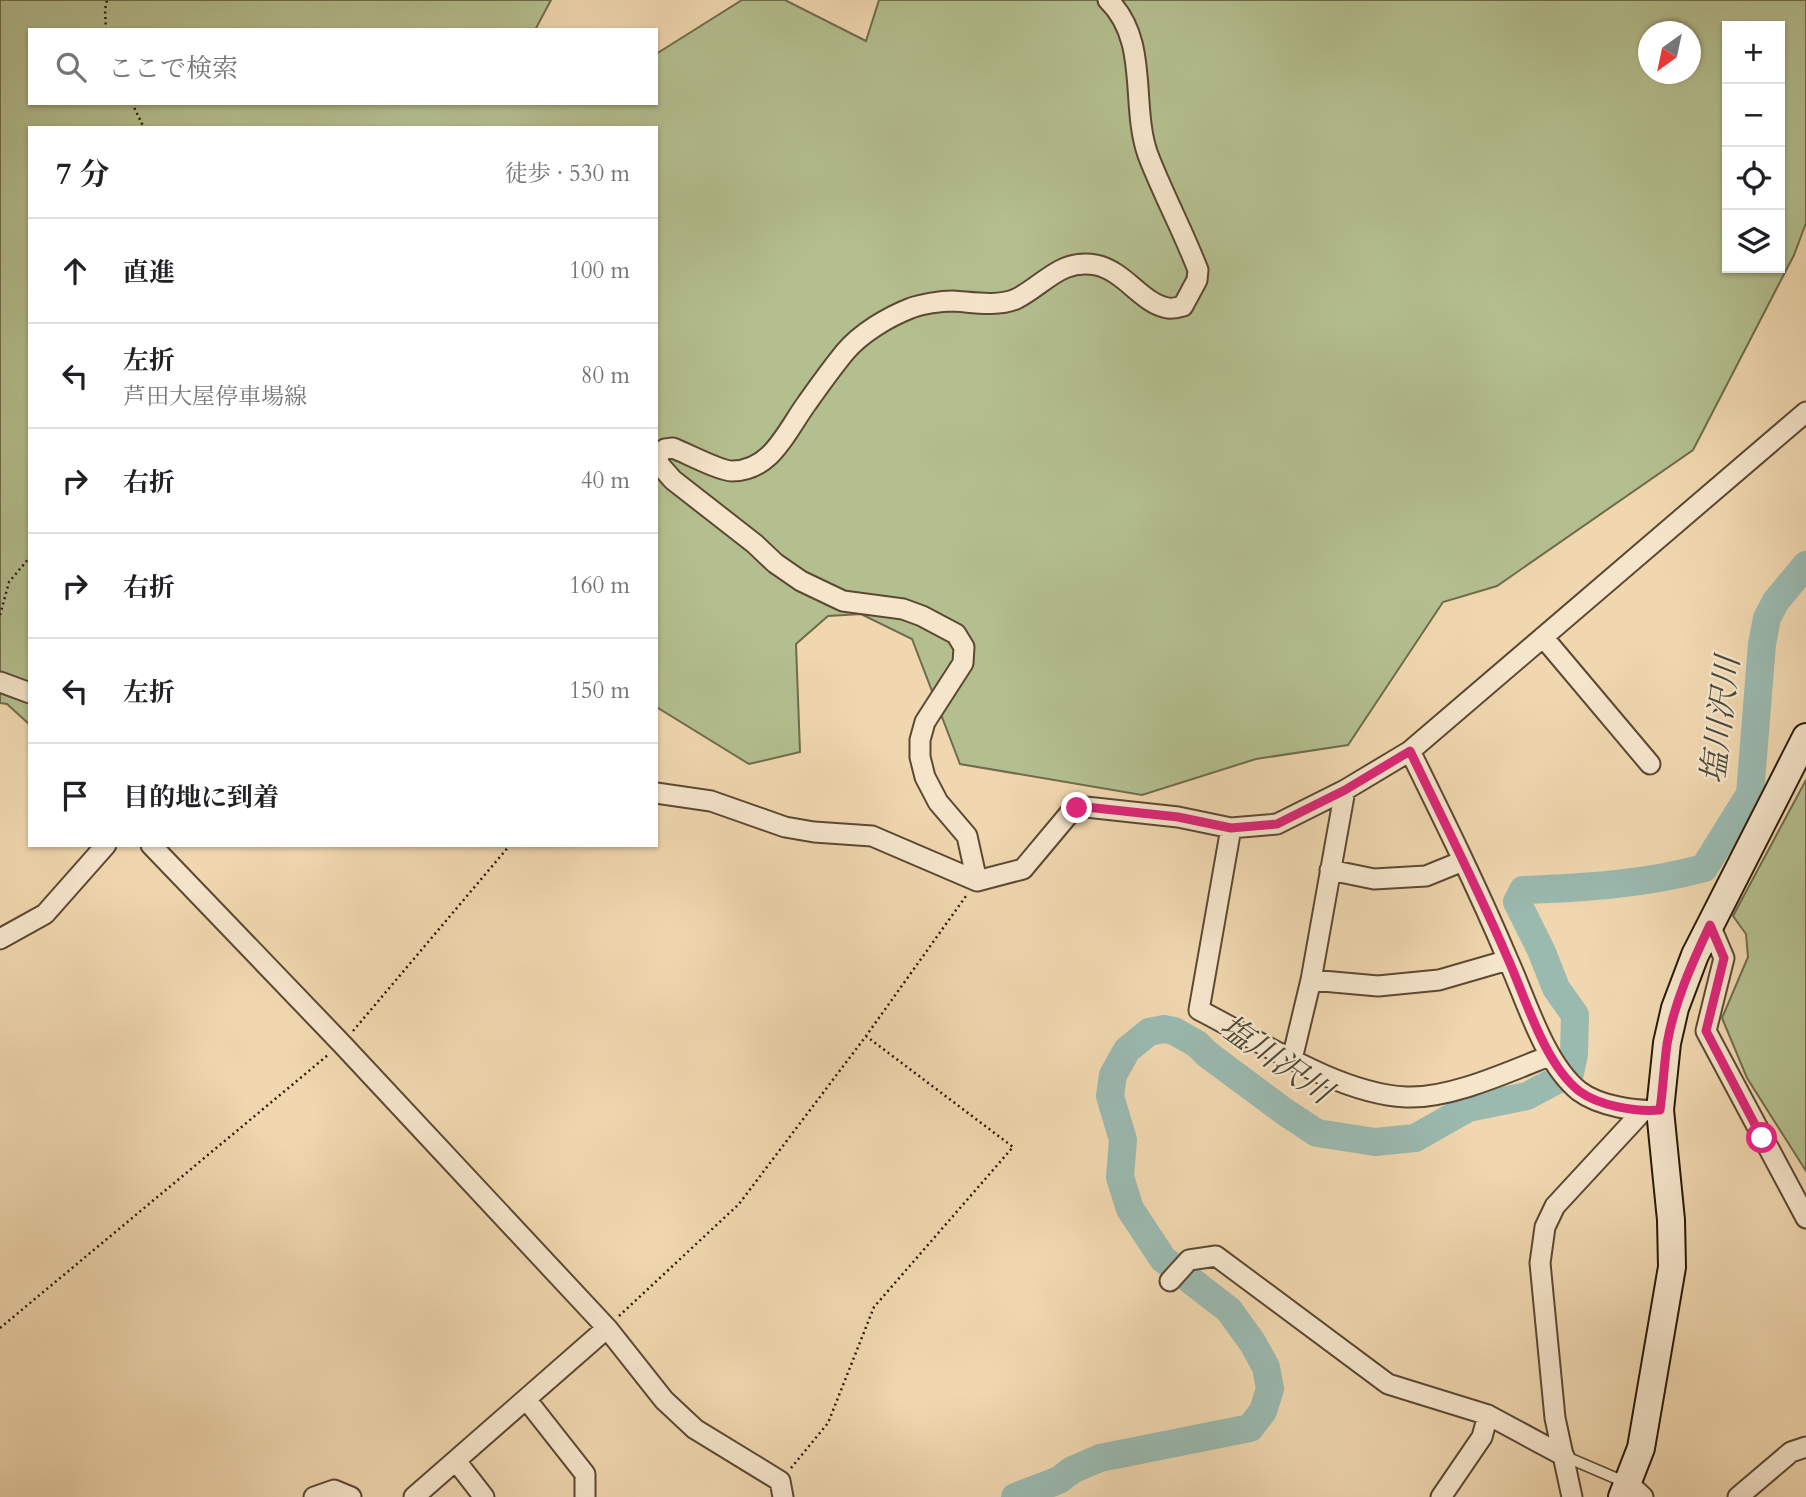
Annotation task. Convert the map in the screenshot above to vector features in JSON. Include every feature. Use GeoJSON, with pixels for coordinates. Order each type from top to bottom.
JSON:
{"type":"FeatureCollection","features":[{"type":"Feature","properties":{"kind":"main road"},"geometry":{"type":"LineString","coordinates":[[1631,1492],[1672,1267],[1671,1220],[1651,1111],[1675,1008],[1695,955],[1806,737]]}},
{"type":"Feature","properties":{"kind":"street"},"geometry":{"type":"LineString","coordinates":[[977,881],[967,836],[938,802],[925,777],[920,757],[920,740],[925,722],[963,663],[964,647],[956,634],[922,615],[903,609],[843,601],[801,581],[673,480],[658,463],[659,454],[665,449],[673,448],[730,471],[755,467],[783,442],[805,405],[847,350],[879,323],[912,307],[948,301],[988,303],[1014,300],[1058,269],[1073,264],[1096,265],[1111,270],[1149,300],[1169,309],[1183,306],[1197,280],[1198,270],[1147,152],[1141,119],[1138,70],[1128,29],[1116,7],[1108,0]]}},
{"type":"Feature","properties":{"kind":"street"},"geometry":{"type":"LineString","coordinates":[[658,793],[711,801],[785,827],[872,836],[977,881],[1023,869],[1048,837],[1077,808],[1178,817],[1231,828],[1277,824],[1345,790],[1410,751],[1806,412]]}},
{"type":"Feature","properties":{"kind":"street"},"geometry":{"type":"LineString","coordinates":[[1543,637],[1650,764]]}},
{"type":"Feature","properties":{"kind":"street"},"geometry":{"type":"LineString","coordinates":[[0,682],[28,692]]}},
{"type":"Feature","properties":{"kind":"street"},"geometry":{"type":"LineString","coordinates":[[1410,751],[1463,861],[1549,1056],[1579,1091],[1609,1105],[1651,1111]]}},
{"type":"Feature","properties":{"kind":"street"},"geometry":{"type":"LineString","coordinates":[[1292,1059],[1311,980],[1345,790]]}},
{"type":"Feature","properties":{"kind":"street"},"geometry":{"type":"LineString","coordinates":[[1231,828],[1199,1010],[1330,1077],[1377,1093],[1408,1097],[1463,1089],[1549,1056]]}},
{"type":"Feature","properties":{"kind":"street"},"geometry":{"type":"LineString","coordinates":[[0,939],[45,914],[104,847]]}},
{"type":"Feature","properties":{"kind":"street"},"geometry":{"type":"LineString","coordinates":[[153,847],[342,1044],[607,1328],[664,1401],[695,1429],[781,1489]]}},
{"type":"Feature","properties":{"kind":"street"},"geometry":{"type":"LineString","coordinates":[[1330,870],[1374,879],[1413,877],[1426,876],[1463,861]]}},
{"type":"Feature","properties":{"kind":"street"},"geometry":{"type":"LineString","coordinates":[[1710,925],[1724,958],[1706,1031],[1806,1217]]}},
{"type":"Feature","properties":{"kind":"street"},"geometry":{"type":"LineString","coordinates":[[1311,980],[1378,986],[1439,980],[1508,960]]}},
{"type":"Feature","properties":{"kind":"street"},"geometry":{"type":"LineString","coordinates":[[1572,1497],[1555,1418],[1540,1263],[1545,1227],[1555,1206],[1651,1111]]}},
{"type":"Feature","properties":{"kind":"street"},"geometry":{"type":"LineString","coordinates":[[1170,1281],[1189,1260],[1216,1256],[1388,1384],[1488,1415],[1564,1456]]}},
{"type":"Feature","properties":{"kind":"street"},"geometry":{"type":"LineString","coordinates":[[414,1497],[607,1328]]}},
{"type":"Feature","properties":{"kind":"street"},"geometry":{"type":"LineString","coordinates":[[526,1399],[585,1474],[585,1497]]}},
{"type":"Feature","properties":{"kind":"street"},"geometry":{"type":"LineString","coordinates":[[1441,1497],[1482,1437],[1488,1415]]}},
{"type":"Feature","properties":{"kind":"street"},"geometry":{"type":"LineString","coordinates":[[1738,1497],[1791,1452],[1806,1447]]}},
{"type":"Feature","properties":{"kind":"street"},"geometry":{"type":"LineString","coordinates":[[456,1461],[484,1497]]}},
{"type":"Feature","properties":{"kind":"street"},"geometry":{"type":"LineString","coordinates":[[314,1497],[334,1490],[351,1497]]}},
{"type":"Feature","properties":{"kind":"lane"},"geometry":{"type":"LineString","coordinates":[[1564,1456],[1631,1492]]}},
{"type":"Feature","properties":{"kind":"path"},"geometry":{"type":"LineString","coordinates":[[106,28],[107,0]]}},
{"type":"Feature","properties":{"kind":"path"},"geometry":{"type":"LineString","coordinates":[[133,105],[143,126]]}},
{"type":"Feature","properties":{"kind":"path"},"geometry":{"type":"LineString","coordinates":[[0,615],[9,582],[28,559]]}},
{"type":"Feature","properties":{"kind":"path"},"geometry":{"type":"LineString","coordinates":[[0,1328],[342,1044],[508,847]]}},
{"type":"Feature","properties":{"kind":"path"},"geometry":{"type":"LineString","coordinates":[[607,1328],[738,1204],[866,1036],[977,881]]}},
{"type":"Feature","properties":{"kind":"path"},"geometry":{"type":"LineString","coordinates":[[781,1489],[828,1423],[874,1307],[1013,1147],[866,1036]]}},
{"type":"Feature","properties":{"kind":"green space"},"geometry":{"type":"Polygon","coordinates":[[[0,0],[551,0],[536,28],[28,28],[28,105],[658,105],[658,53],[742,0],[785,0],[866,41],[879,0],[1806,0],[1806,223],[1785,272],[1785,21],[1722,21],[1722,273],[1785,273],[1693,450],[1497,586],[1443,602],[1348,745],[1256,759],[1142,795],[960,764],[912,639],[861,614],[828,616],[796,644],[800,752],[749,764],[658,708],[658,126],[28,126],[28,723],[7,704],[0,703],[0,0]]]}},
{"type":"Feature","properties":{"kind":"green space"},"geometry":{"type":"Polygon","coordinates":[[[1806,780],[1806,1171],[1747,1078],[1722,1018],[1748,957],[1746,934],[1733,916],[1806,780]]]}},
{"type":"Feature","properties":{"kind":"waterway","name":"塩川沢川"},"geometry":{"type":"LineString","coordinates":[[1015,1497],[1059,1480],[1072,1470],[1100,1458],[1250,1428],[1263,1411],[1270,1389],[1266,1367],[1229,1310],[1163,1259],[1130,1209],[1120,1177],[1123,1140],[1110,1096],[1113,1075],[1127,1050],[1149,1032],[1164,1029],[1174,1031],[1197,1044],[1285,1112],[1317,1133],[1375,1142],[1415,1138],[1468,1108],[1527,1096],[1570,1073],[1574,1054],[1575,1015],[1556,988],[1517,902],[1523,890],[1614,884],[1660,878],[1704,868],[1750,794],[1762,644],[1767,618],[1776,601],[1806,565]]}},
{"type":"Feature","properties":{"kind":"route"},"geometry":{"type":"LineString","coordinates":[[1077,808],[1178,817],[1231,828],[1277,824],[1345,790],[1410,751],[1463,861],[1549,1056],[1579,1091],[1609,1105],[1642,1112],[1660,1110],[1667,1043],[1675,1008],[1695,955],[1710,925],[1724,958],[1706,1031],[1762,1138]]}}]}
